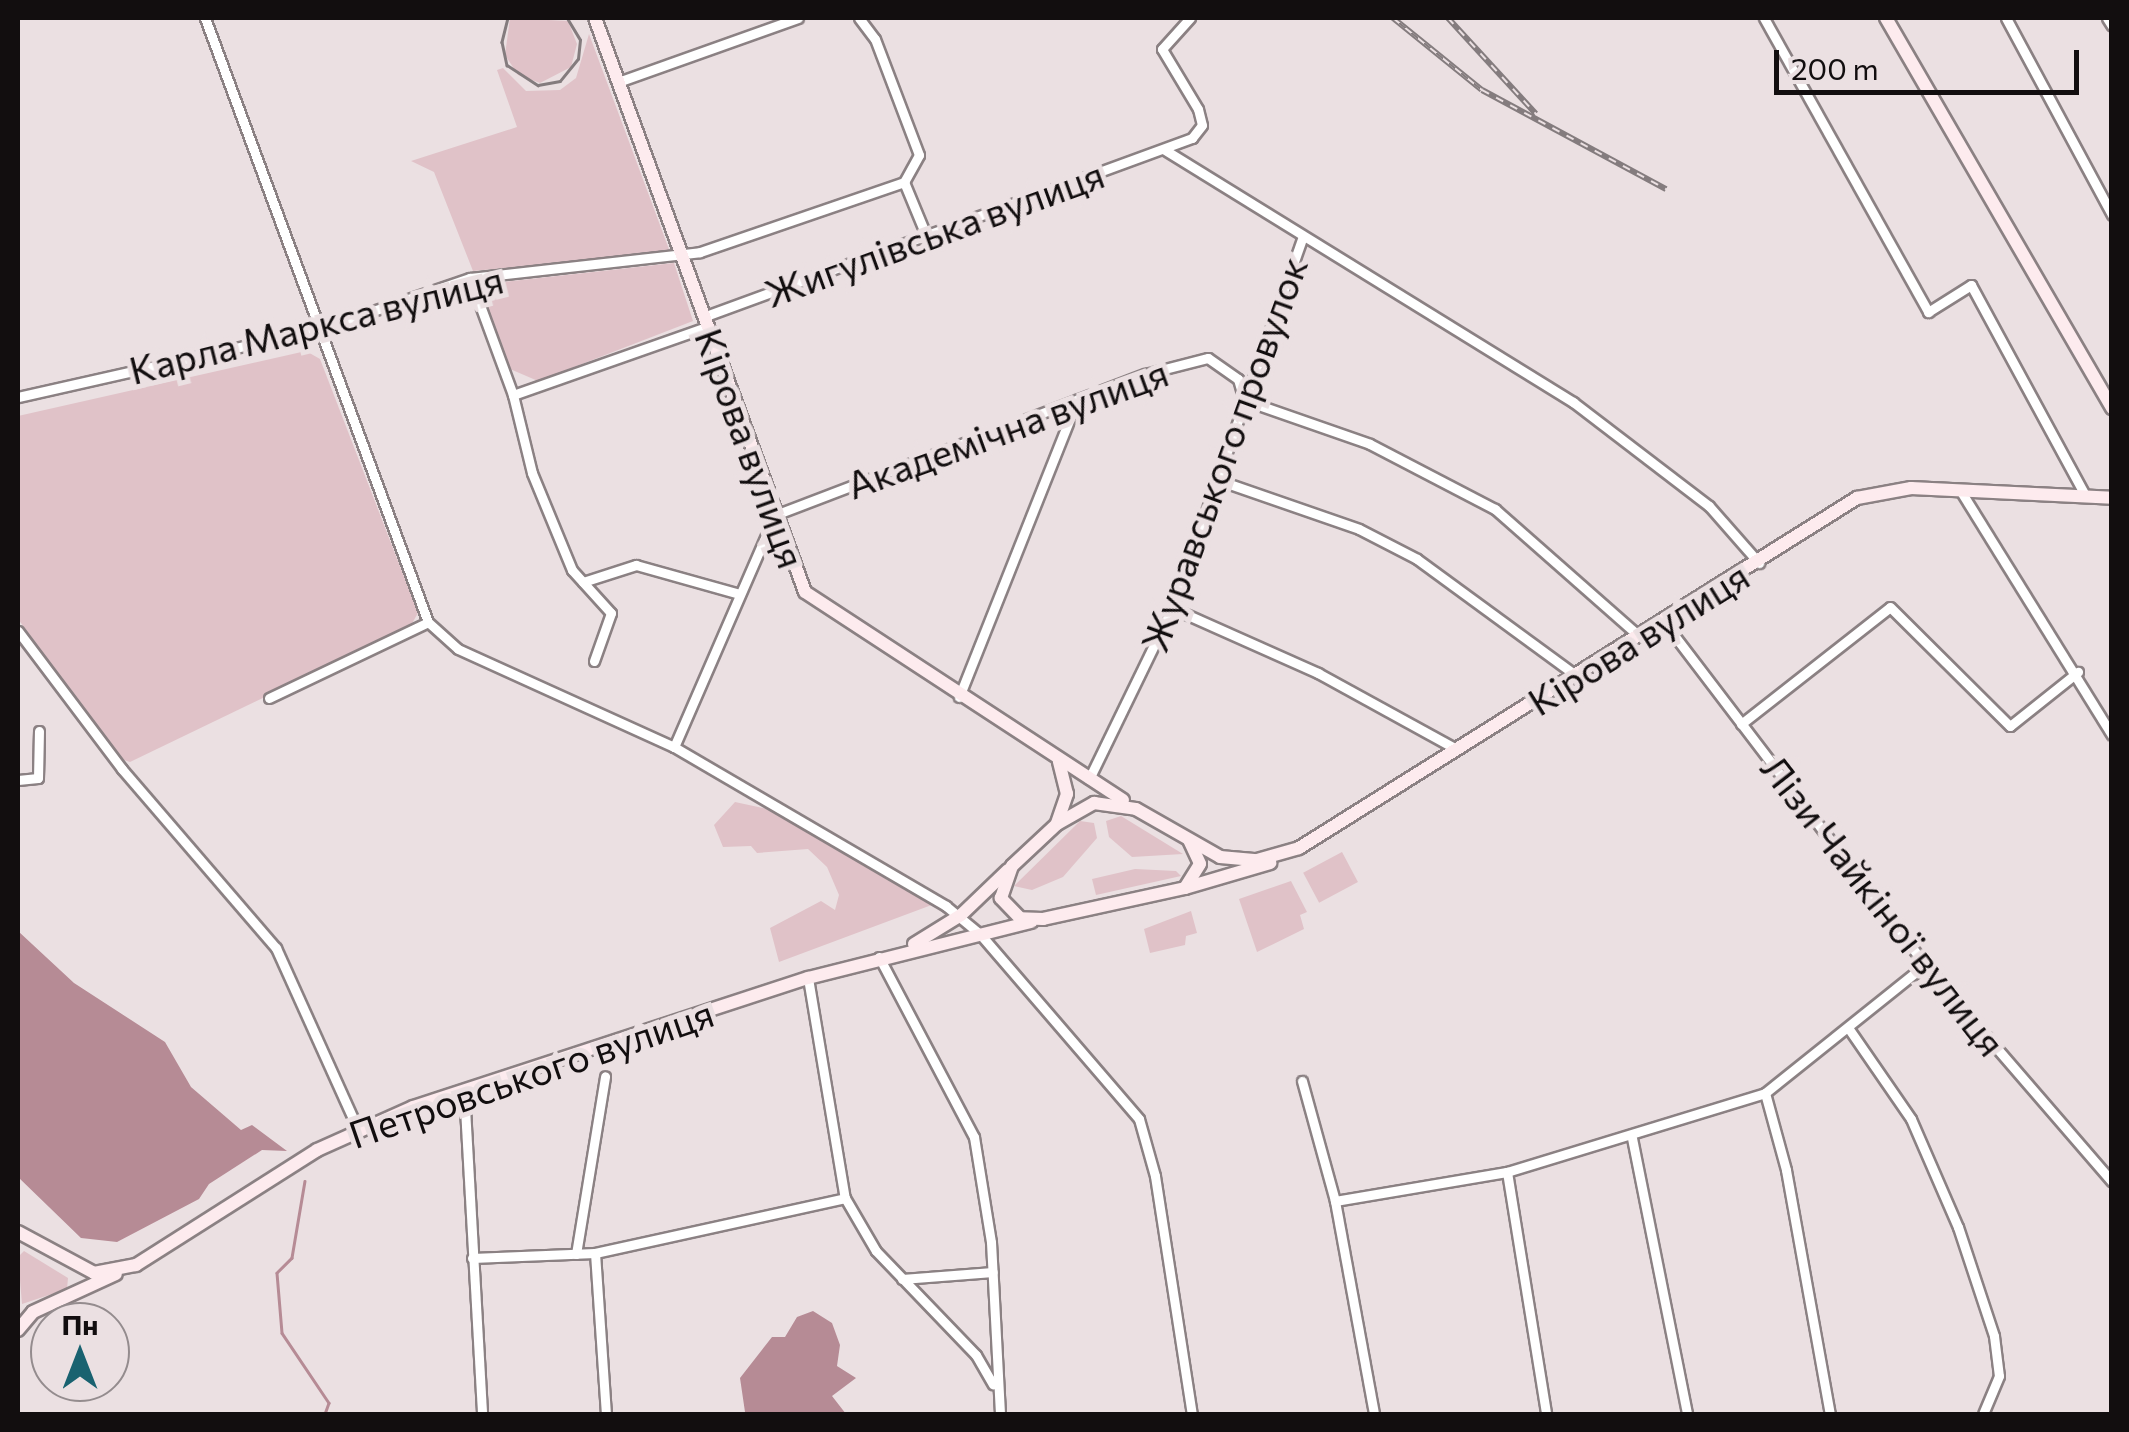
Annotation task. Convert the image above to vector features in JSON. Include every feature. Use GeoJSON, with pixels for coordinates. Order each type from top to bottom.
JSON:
{"type":"FeatureCollection","features":[{"type":"Feature","properties":{"kind":"main road","name":"Кірова вулиця"},"geometry":{"type":"LineString","coordinates":[[595,18],[775,515],[810,599],[1136,809],[1189,840],[1236,860],[1299,848],[1640,638],[1857,498],[1911,488],[2112,498]]}},
{"type":"Feature","properties":{"kind":"main road"},"geometry":{"type":"LineString","coordinates":[[1886,18],[2112,408]]}},
{"type":"Feature","properties":{"kind":"main road"},"geometry":{"type":"LineString","coordinates":[[1057,824],[1067,794],[1058,759]]}},
{"type":"Feature","properties":{"kind":"main road","name":"Кірова вулиця"},"geometry":{"type":"LineString","coordinates":[[904,950],[960,915],[1057,824],[1094,803],[1136,809]]}},
{"type":"Feature","properties":{"kind":"main road"},"geometry":{"type":"LineString","coordinates":[[1184,888],[1200,864],[1189,840]]}},
{"type":"Feature","properties":{"kind":"main road"},"geometry":{"type":"LineString","coordinates":[[904,950],[1184,888],[1257,869],[1299,848]]}},
{"type":"Feature","properties":{"kind":"main road"},"geometry":{"type":"LineString","coordinates":[[1012,866],[1002,890],[1005,906],[1020,918],[1043,920]]}},
{"type":"Feature","properties":{"kind":"main road","name":"Петровського вулиця"},"geometry":{"type":"LineString","coordinates":[[18,1232],[94,1273],[136,1265],[358,1130],[464,1090],[904,950]]}},
{"type":"Feature","properties":{"kind":"main road"},"geometry":{"type":"LineString","coordinates":[[18,1328],[33,1312],[136,1265]]}},
{"type":"Feature","properties":{"kind":"street"},"geometry":{"type":"LineString","coordinates":[[205,18],[323,328],[428,622],[458,648],[674,747],[960,915],[980,934],[1139,1118],[1155,1176],[1192,1414]]}},
{"type":"Feature","properties":{"kind":"street"},"geometry":{"type":"LineString","coordinates":[[618,82],[798,18]]}},
{"type":"Feature","properties":{"kind":"street"},"geometry":{"type":"LineString","coordinates":[[859,18],[874,39],[919,154],[904,182],[926,235]]}},
{"type":"Feature","properties":{"kind":"street","name":"Жигулівська вулиця"},"geometry":{"type":"LineString","coordinates":[[513,395],[926,235],[1192,138],[1202,125],[1162,49],[1190,18]]}},
{"type":"Feature","properties":{"kind":"street"},"geometry":{"type":"LineString","coordinates":[[1764,18],[1928,312],[1972,285],[2086,496]]}},
{"type":"Feature","properties":{"kind":"street"},"geometry":{"type":"LineString","coordinates":[[2006,18],[2112,215]]}},
{"type":"Feature","properties":{"kind":"street"},"geometry":{"type":"LineString","coordinates":[[2107,18],[2112,26]]}},
{"type":"Feature","properties":{"kind":"street"},"geometry":{"type":"LineString","coordinates":[[1165,150],[1573,402],[1709,506],[1759,563]]}},
{"type":"Feature","properties":{"kind":"street","name":"Карла Маркса вулиця"},"geometry":{"type":"LineString","coordinates":[[18,396],[323,328],[470,278],[679,255],[904,182]]}},
{"type":"Feature","properties":{"kind":"street","name":"Журавського провулок"},"geometry":{"type":"LineString","coordinates":[[1089,779],[1172,608],[1304,236]]}},
{"type":"Feature","properties":{"kind":"street"},"geometry":{"type":"LineString","coordinates":[[470,278],[513,395],[532,472],[583,582],[611,614],[594,662]]}},
{"type":"Feature","properties":{"kind":"street","name":"Академічна вулиця"},"geometry":{"type":"LineString","coordinates":[[775,515],[1077,400],[1208,358],[1238,378],[1244,400]]}},
{"type":"Feature","properties":{"kind":"street"},"geometry":{"type":"LineString","coordinates":[[959,697],[1077,400]]}},
{"type":"Feature","properties":{"kind":"street"},"geometry":{"type":"LineString","coordinates":[[1244,400],[1370,444],[1495,510],[1640,638]]}},
{"type":"Feature","properties":{"kind":"street"},"geometry":{"type":"LineString","coordinates":[[1215,479],[1359,528],[1416,559],[1577,676]]}},
{"type":"Feature","properties":{"kind":"street"},"geometry":{"type":"LineString","coordinates":[[1960,490],[2078,672],[2094,715],[2112,735]]}},
{"type":"Feature","properties":{"kind":"street"},"geometry":{"type":"LineString","coordinates":[[674,747],[775,515]]}},
{"type":"Feature","properties":{"kind":"street"},"geometry":{"type":"LineString","coordinates":[[583,582],[636,565],[740,594]]}},
{"type":"Feature","properties":{"kind":"street"},"geometry":{"type":"LineString","coordinates":[[1172,608],[1318,673],[1456,749]]}},
{"type":"Feature","properties":{"kind":"street"},"geometry":{"type":"LineString","coordinates":[[1741,724],[1890,608],[2010,726],[2078,672]]}},
{"type":"Feature","properties":{"kind":"street"},"geometry":{"type":"LineString","coordinates":[[269,698],[428,622]]}},
{"type":"Feature","properties":{"kind":"street","name":"Лізи Чайкіної вулиця"},"geometry":{"type":"LineString","coordinates":[[1664,622],[1925,965],[2112,1182]]}},
{"type":"Feature","properties":{"kind":"street"},"geometry":{"type":"LineString","coordinates":[[18,631],[122,769],[276,948],[358,1130]]}},
{"type":"Feature","properties":{"kind":"street"},"geometry":{"type":"LineString","coordinates":[[18,780],[38,778],[40,731]]}},
{"type":"Feature","properties":{"kind":"street"},"geometry":{"type":"LineString","coordinates":[[879,957],[974,1138],[991,1242],[997,1350],[994,1387]]}},
{"type":"Feature","properties":{"kind":"street"},"geometry":{"type":"LineString","coordinates":[[1335,1200],[1507,1172],[1632,1138],[1765,1093],[1925,965]]}},
{"type":"Feature","properties":{"kind":"street"},"geometry":{"type":"LineString","coordinates":[[808,978],[846,1198],[876,1251],[976,1355],[994,1387],[1000,1414]]}},
{"type":"Feature","properties":{"kind":"street"},"geometry":{"type":"LineString","coordinates":[[1849,1028],[1910,1119],[1958,1226],[1994,1336],[1998,1376],[1983,1414]]}},
{"type":"Feature","properties":{"kind":"street"},"geometry":{"type":"LineString","coordinates":[[576,1254],[605,1076]]}},
{"type":"Feature","properties":{"kind":"street"},"geometry":{"type":"LineString","coordinates":[[1302,1081],[1335,1200],[1374,1414]]}},
{"type":"Feature","properties":{"kind":"street"},"geometry":{"type":"LineString","coordinates":[[464,1090],[482,1414]]}},
{"type":"Feature","properties":{"kind":"street"},"geometry":{"type":"LineString","coordinates":[[1765,1093],[1786,1170],[1830,1414]]}},
{"type":"Feature","properties":{"kind":"street"},"geometry":{"type":"LineString","coordinates":[[1632,1138],[1686,1414]]}},
{"type":"Feature","properties":{"kind":"street"},"geometry":{"type":"LineString","coordinates":[[1507,1172],[1546,1414]]}},
{"type":"Feature","properties":{"kind":"street"},"geometry":{"type":"LineString","coordinates":[[472,1258],[595,1254],[846,1198]]}},
{"type":"Feature","properties":{"kind":"street"},"geometry":{"type":"LineString","coordinates":[[991,1242],[997,1350]]}},
{"type":"Feature","properties":{"kind":"street"},"geometry":{"type":"LineString","coordinates":[[595,1254],[606,1414]]}},
{"type":"Feature","properties":{"kind":"street"},"geometry":{"type":"LineString","coordinates":[[902,1279],[993,1272]]}},
{"type":"Feature","properties":{"kind":"street"},"geometry":{"type":"LineString","coordinates":[[976,1355],[997,1350]]}},
{"type":"Feature","properties":{"kind":"shaded area"},"geometry":{"type":"Polygon","coordinates":[[[510,18],[568,21],[577,44],[571,67],[540,83],[518,75],[505,55],[510,18]]]}},
{"type":"Feature","properties":{"kind":"shaded area"},"geometry":{"type":"Polygon","coordinates":[[[589,34],[670,252],[473,271],[434,172],[411,161],[517,127],[497,70],[503,68],[526,91],[560,90],[576,78],[589,34]]]}},
{"type":"Feature","properties":{"kind":"shaded area"},"geometry":{"type":"Polygon","coordinates":[[[674,263],[693,321],[538,381],[510,369],[477,285],[674,263]]]}},
{"type":"Feature","properties":{"kind":"shaded area"},"geometry":{"type":"Polygon","coordinates":[[[306,351],[320,359],[418,613],[410,627],[130,762],[121,759],[18,619],[18,416],[306,351]]]}},
{"type":"Feature","properties":{"kind":"shaded area"},"geometry":{"type":"Polygon","coordinates":[[[735,802],[777,811],[937,903],[779,962],[770,928],[821,901],[835,910],[839,895],[827,867],[808,849],[757,853],[751,846],[723,847],[714,825],[735,802]]]}},
{"type":"Feature","properties":{"kind":"shaded area"},"geometry":{"type":"Polygon","coordinates":[[[1121,816],[1183,854],[1132,857],[1109,837],[1106,821],[1121,816]]]}},
{"type":"Feature","properties":{"kind":"shaded area"},"geometry":{"type":"Polygon","coordinates":[[[1080,821],[1094,823],[1097,838],[1063,877],[1032,890],[1014,886],[1080,821]]]}},
{"type":"Feature","properties":{"kind":"shaded area"},"geometry":{"type":"Polygon","coordinates":[[[1342,852],[1358,882],[1319,903],[1303,873],[1342,852]]]}},
{"type":"Feature","properties":{"kind":"shaded area"},"geometry":{"type":"Polygon","coordinates":[[[1135,869],[1176,871],[1181,876],[1096,895],[1092,879],[1135,869]]]}},
{"type":"Feature","properties":{"kind":"shaded area"},"geometry":{"type":"Polygon","coordinates":[[[1291,881],[1307,912],[1300,915],[1304,929],[1257,952],[1239,899],[1291,881]]]}},
{"type":"Feature","properties":{"kind":"shaded area"},"geometry":{"type":"Polygon","coordinates":[[[1191,911],[1197,933],[1186,936],[1185,945],[1150,953],[1144,929],[1191,911]]]}},
{"type":"Feature","properties":{"kind":"shaded area"},"geometry":{"type":"Polygon","coordinates":[[[18,931],[74,983],[165,1042],[191,1087],[241,1130],[252,1125],[287,1151],[262,1150],[209,1184],[199,1199],[117,1242],[81,1238],[18,1177],[18,931]]]}},
{"type":"Feature","properties":{"kind":"shaded area"},"geometry":{"type":"Polygon","coordinates":[[[24,1251],[68,1278],[67,1289],[22,1304],[18,1257],[24,1251]]]}},
{"type":"Feature","properties":{"kind":"shaded area"},"geometry":{"type":"Polygon","coordinates":[[[813,1311],[832,1323],[840,1345],[837,1366],[856,1378],[832,1396],[846,1414],[745,1412],[740,1378],[772,1337],[785,1337],[797,1317],[813,1311]]]}},
{"type":"Feature","properties":{"kind":"waterway"},"geometry":{"type":"LineString","coordinates":[[305,1181],[292,1258],[277,1273],[282,1333],[329,1403],[325,1414]]}},
{"type":"Feature","properties":{"kind":"tram line"},"geometry":{"type":"LineString","coordinates":[[508,18],[502,42],[507,65],[538,85],[560,81],[578,59],[580,40],[567,18]]}},
{"type":"Feature","properties":{"kind":"railway"},"geometry":{"type":"LineString","coordinates":[[1393,18],[1482,90],[1666,189]]}},
{"type":"Feature","properties":{"kind":"railway"},"geometry":{"type":"LineString","coordinates":[[1448,18],[1536,114]]}}]}
